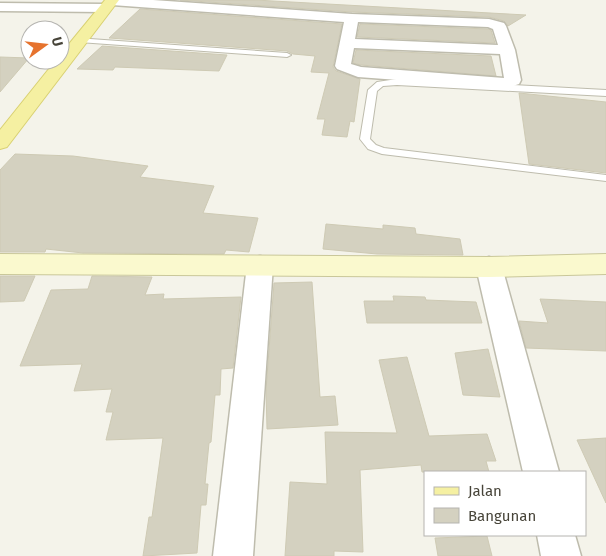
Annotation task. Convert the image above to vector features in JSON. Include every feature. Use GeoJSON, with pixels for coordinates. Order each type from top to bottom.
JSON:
{"type":"FeatureCollection","features":[{"type":"Feature","properties":{"kind":"main road"},"geometry":{"type":"LineString","coordinates":[[0,143],[109,3]]}},
{"type":"Feature","properties":{"kind":"street"},"geometry":{"type":"LineString","coordinates":[[0,7],[109,3],[352,18],[489,23],[499,26],[507,50],[513,80],[506,83],[358,72],[343,66],[352,18]]}},
{"type":"Feature","properties":{"kind":"street"},"geometry":{"type":"LineString","coordinates":[[346,43],[507,50]]}},
{"type":"Feature","properties":{"kind":"street"},"geometry":{"type":"LineString","coordinates":[[0,264],[489,267],[606,264]]}},
{"type":"Feature","properties":{"kind":"street"},"geometry":{"type":"LineString","coordinates":[[234,556],[260,265]]}},
{"type":"Feature","properties":{"kind":"street"},"geometry":{"type":"LineString","coordinates":[[489,267],[540,471]]}},
{"type":"Feature","properties":{"kind":"street"},"geometry":{"type":"LineString","coordinates":[[556,536],[561,556]]}},
{"type":"Feature","properties":{"kind":"lane"},"geometry":{"type":"LineString","coordinates":[[79,40],[287,55]]}},
{"type":"Feature","properties":{"kind":"lane"},"geometry":{"type":"LineString","coordinates":[[606,93],[397,82],[380,84],[373,90],[365,139],[372,147],[382,150],[606,178]]}},
{"type":"Feature","properties":{"kind":"building"},"geometry":{"type":"Polygon","coordinates":[[[180,0],[255,0],[526,15],[508,26],[504,21],[489,17],[352,12],[180,0]]]}},
{"type":"Feature","properties":{"kind":"building"},"geometry":{"type":"Polygon","coordinates":[[[140,9],[342,24],[333,67],[336,71],[360,79],[354,122],[350,121],[347,137],[322,135],[325,119],[317,119],[329,73],[311,72],[315,56],[293,54],[287,51],[109,38],[140,9]]]}},
{"type":"Feature","properties":{"kind":"building"},"geometry":{"type":"Polygon","coordinates":[[[360,24],[488,29],[491,30],[495,43],[357,37],[360,24]]]}},
{"type":"Feature","properties":{"kind":"building"},"geometry":{"type":"Polygon","coordinates":[[[102,46],[227,55],[219,71],[115,67],[113,70],[77,69],[102,46]]]}},
{"type":"Feature","properties":{"kind":"building"},"geometry":{"type":"Polygon","coordinates":[[[356,50],[491,56],[496,76],[361,65],[353,63],[356,50]]]}},
{"type":"Feature","properties":{"kind":"building"},"geometry":{"type":"Polygon","coordinates":[[[0,57],[20,58],[20,69],[0,92],[0,57]]]}},
{"type":"Feature","properties":{"kind":"building"},"geometry":{"type":"Polygon","coordinates":[[[519,93],[606,102],[606,173],[529,164],[519,93]]]}},
{"type":"Feature","properties":{"kind":"building"},"geometry":{"type":"Polygon","coordinates":[[[15,154],[73,156],[148,166],[140,177],[214,186],[203,213],[258,218],[249,252],[226,250],[224,254],[83,253],[46,249],[45,252],[0,252],[0,170],[15,154]]]}},
{"type":"Feature","properties":{"kind":"building"},"geometry":{"type":"Polygon","coordinates":[[[326,224],[383,229],[383,225],[415,228],[416,234],[460,239],[463,255],[377,254],[323,249],[326,224]]]}},
{"type":"Feature","properties":{"kind":"building"},"geometry":{"type":"Polygon","coordinates":[[[0,276],[35,276],[24,301],[0,302],[0,276]]]}},
{"type":"Feature","properties":{"kind":"building"},"geometry":{"type":"Polygon","coordinates":[[[92,276],[152,277],[145,295],[164,294],[163,299],[241,297],[233,368],[221,369],[220,395],[215,395],[205,484],[208,484],[206,505],[201,505],[197,553],[143,556],[149,517],[152,517],[163,438],[106,440],[113,412],[106,412],[112,389],[74,391],[82,364],[20,366],[51,290],[88,289],[92,276]]]}},
{"type":"Feature","properties":{"kind":"building"},"geometry":{"type":"Polygon","coordinates":[[[312,282],[320,397],[335,396],[338,425],[267,429],[266,390],[274,283],[312,282]]]}},
{"type":"Feature","properties":{"kind":"building"},"geometry":{"type":"Polygon","coordinates":[[[393,296],[425,297],[426,300],[476,302],[482,323],[367,323],[364,301],[394,301],[393,296]]]}},
{"type":"Feature","properties":{"kind":"building"},"geometry":{"type":"Polygon","coordinates":[[[540,299],[606,302],[606,351],[526,348],[519,321],[548,323],[540,299]]]}},
{"type":"Feature","properties":{"kind":"building"},"geometry":{"type":"Polygon","coordinates":[[[488,349],[500,397],[463,395],[455,353],[488,349]]]}},
{"type":"Feature","properties":{"kind":"building"},"geometry":{"type":"Polygon","coordinates":[[[407,357],[429,436],[487,434],[496,461],[486,461],[489,471],[422,472],[421,465],[360,470],[363,552],[334,551],[334,556],[285,556],[290,482],[327,484],[325,432],[397,433],[379,360],[407,357]]]}},
{"type":"Feature","properties":{"kind":"building"},"geometry":{"type":"Polygon","coordinates":[[[606,438],[606,503],[577,440],[606,438]]]}},
{"type":"Feature","properties":{"kind":"building"},"geometry":{"type":"Polygon","coordinates":[[[487,536],[492,556],[438,556],[435,538],[487,536]]]}}]}
